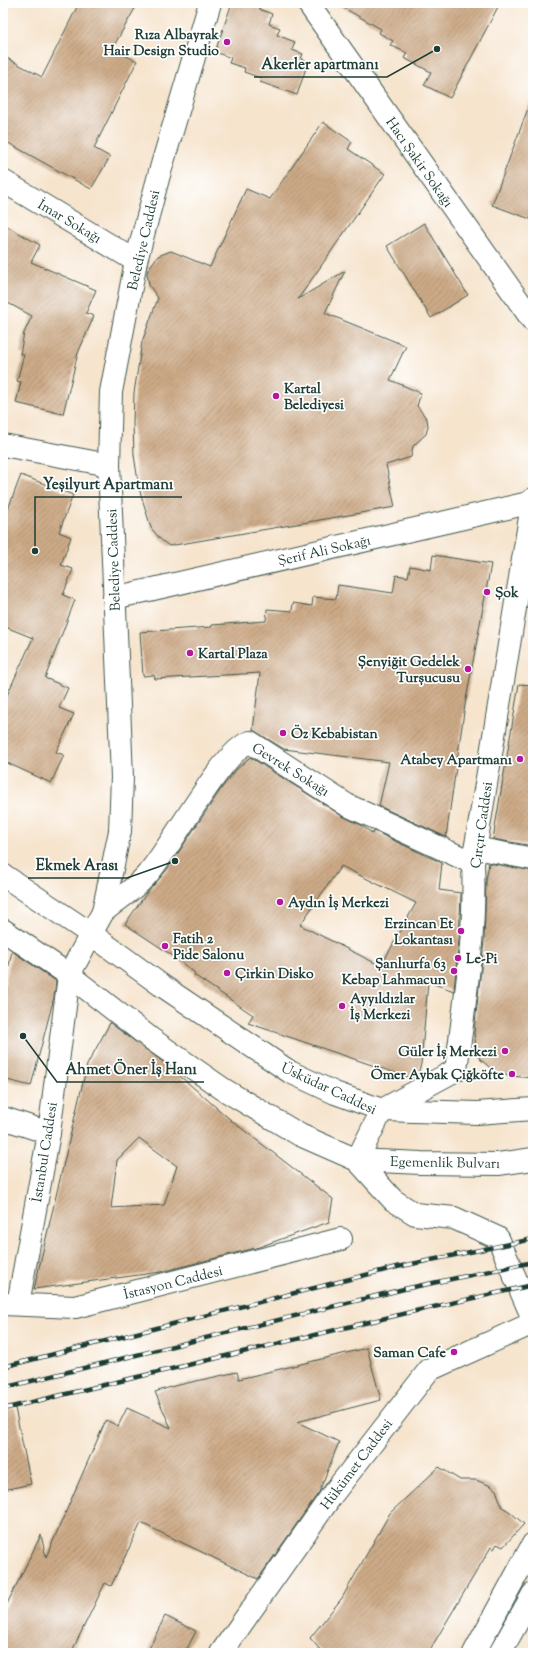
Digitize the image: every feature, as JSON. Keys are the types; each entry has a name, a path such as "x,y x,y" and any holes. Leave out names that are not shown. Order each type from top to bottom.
{"street":[{"name":"Belediye Caddesi","path":"69,975 103,912 120,831 122,777 109,465 111,392 136,261 159,174 210,3"},
{"name":"Hacı Şakir Sokağı","path":"308,3 533,322"},
{"name":"İmar Sokağı","path":"3,180 136,261"},
{"path":"3,445 109,465"},
{"name":"Çırçır Caddesi","path":"382,1110 456,1070 471,952 474,855 533,499"},
{"name":"Şerif Ali Sokağı","path":"114,598 533,502"},
{"name":"Gevrek Sokağı","path":"103,912 145,877 222,767 243,744 250,742 347,805 474,855 533,858"},
{"name":"Üsküdar Caddesi","path":"3,875 91,934 161,985 290,1072 335,1093 382,1110 357,1160"},
{"path":"3,930 69,975 150,1038 223,1089 300,1135 357,1160 393,1200 415,1214 454,1218 498,1238 533,1319"},
{"name":"İstanbul Caddesi","path":"11,1304 49,1133 69,975"},
{"path":"382,1110 477,1113 533,1109"},
{"path":"3,1118 49,1133"},
{"name":"Egemenlik Bulvarı","path":"357,1160 498,1164 533,1159"},
{"name":"İstasyon Caddesi","path":"11,1304 75,1307 341,1239"},
{"name":"Hükümet Caddesi","path":"220,1653 332,1495 429,1370 533,1323"},
{"path":"474,1653 533,1544"},
{"path":"500,1653 533,1594"}],"building":[{"path":"79,3 138,3 112,49 137,61 94,148 110,157 91,189 3,140 3,56 42,77"},
{"path":"232,3 262,3 259,9 272,14 269,24 280,28 277,35 295,42 292,50 303,54 301,59 308,62 297,95 260,82 261,78 244,72 245,68 229,63 231,58 215,52"},
{"path":"335,3 500,3 450,98 424,85 431,72 404,58 407,53 390,45 393,41 379,33 381,29"},
{"path":"530,103 533,103 533,220 492,205"},
{"name":"Kartal Belediyesi","path":"323,122 352,142 348,149 385,174 298,299 345,271 325,313 406,346 390,380 421,393 417,406 427,419 428,426 426,434 413,446 411,457 386,465 395,507 169,546 160,539 151,528 139,488 134,455 134,393 142,342 158,298 149,285 147,274 148,269 158,256 171,251 210,267 246,189 270,199"},
{"path":"424,223 468,295 431,318 387,246"},
{"path":"3,224 40,245 31,262 96,290 86,313 94,316 78,353 63,414 16,403 21,382 17,381 24,354 20,354 24,333 32,316 8,303 3,312"},
{"path":"21,475 73,495 59,532 71,537 61,565 73,569 63,595 75,600 45,678 68,688 59,708 74,714 56,752 64,755 51,783 3,761 3,704 33,638 3,626 3,522"},
{"path":"433,555 491,564 465,705 446,837 379,806 389,762 284,749 253,730 260,673 155,679 154,675 143,676 140,632 212,627 212,625 266,621 267,609 292,611 293,603 312,606 313,597 336,599 338,585 393,593 396,575 408,577 410,566 431,570"},
{"name":"Atabey Apartmanı","path":"519,684 533,685 533,846 493,839"},
{"path":"250,757 342,816 361,825 373,834 374,831 442,863 439,890 461,893 459,940 454,991 428,982 421,1064 417,1077 413,1079 248,1023 253,1015 194,975 195,973 173,956 125,924 146,894 166,871 221,789 235,771","holes":["341,866 416,903 381,966 300,925"]},
{"path":"489,863 533,871 533,1078 511,1076 494,1071 480,1059 476,1046 474,1033 484,941 486,881"},
{"path":"12,951 56,981 54,997 31,1086 3,1079 3,993"},
{"path":"110,1023 166,1064 232,1121 333,1199 329,1222 259,1247 161,1272 34,1289 87,1065","holes":["139,1138 177,1166 164,1205 111,1208 117,1160"]},
{"path":"367,1348 381,1400 297,1422 339,1442 319,1492 258,1579 141,1523 111,1586 105,1583 71,1653 3,1653 3,1612 41,1535 46,1557 106,1420 118,1426 127,1408 171,1428 155,1392 174,1386 237,1372 239,1379"},
{"path":"15,1408 31,1484 3,1490 3,1409"},
{"path":"439,1467 460,1480 476,1480 491,1486 496,1490 502,1507 524,1524 503,1547 497,1544 494,1549 491,1547 428,1653 323,1653 310,1638 342,1598 390,1513"},
{"path":"165,1616 196,1631 185,1653 147,1653"}],"railway":[{"path":"3,1367 397,1267 533,1239"},
{"path":"3,1388 404,1289 533,1262"},
{"path":"3,1409 411,1312 533,1285"}],"place":[{"name":"Rıza Albayrak Hair Design Studio","path":"227,42"},
{"name":"Akerler apartmanı","path":"437,49"},
{"name":"Kartal Belediyesi","path":"276,396"},
{"name":"Yeşilyurt Apartmanı","path":"35,551"},
{"name":"Şok","path":"487,592"},
{"name":"Kartal Plaza","path":"190,653"},
{"name":"Şenyiğit Gedelek Turşucusu","path":"468,669"},
{"name":"Öz Kebabistan","path":"283,733"},
{"name":"Atabey Apartmanı","path":"520,759"},
{"name":"Ekmek Arası","path":"175,861"},
{"name":"Aydın İş Merkezi","path":"280,902"},
{"name":"Erzincan Et Lokantası","path":"461,931"},
{"name":"Fatih 2 Pide Salonu","path":"165,946"},
{"name":"Le-Pi","path":"458,958"},
{"name":"Şanlıurfa 63 Kebap Lahmacun","path":"454,971"},
{"name":"Çirkin Disko","path":"227,973"},
{"name":"Ayyıldızlar İş Merkezi","path":"342,1006"},
{"name":"Ahmet Öner İş Hanı","path":"23,1036"},
{"name":"Güler İş Merkezi","path":"505,1051"},
{"name":"Ömer Aybak Çiğköfte","path":"512,1074"},
{"name":"Saman Cafe","path":"454,1352"}]}
